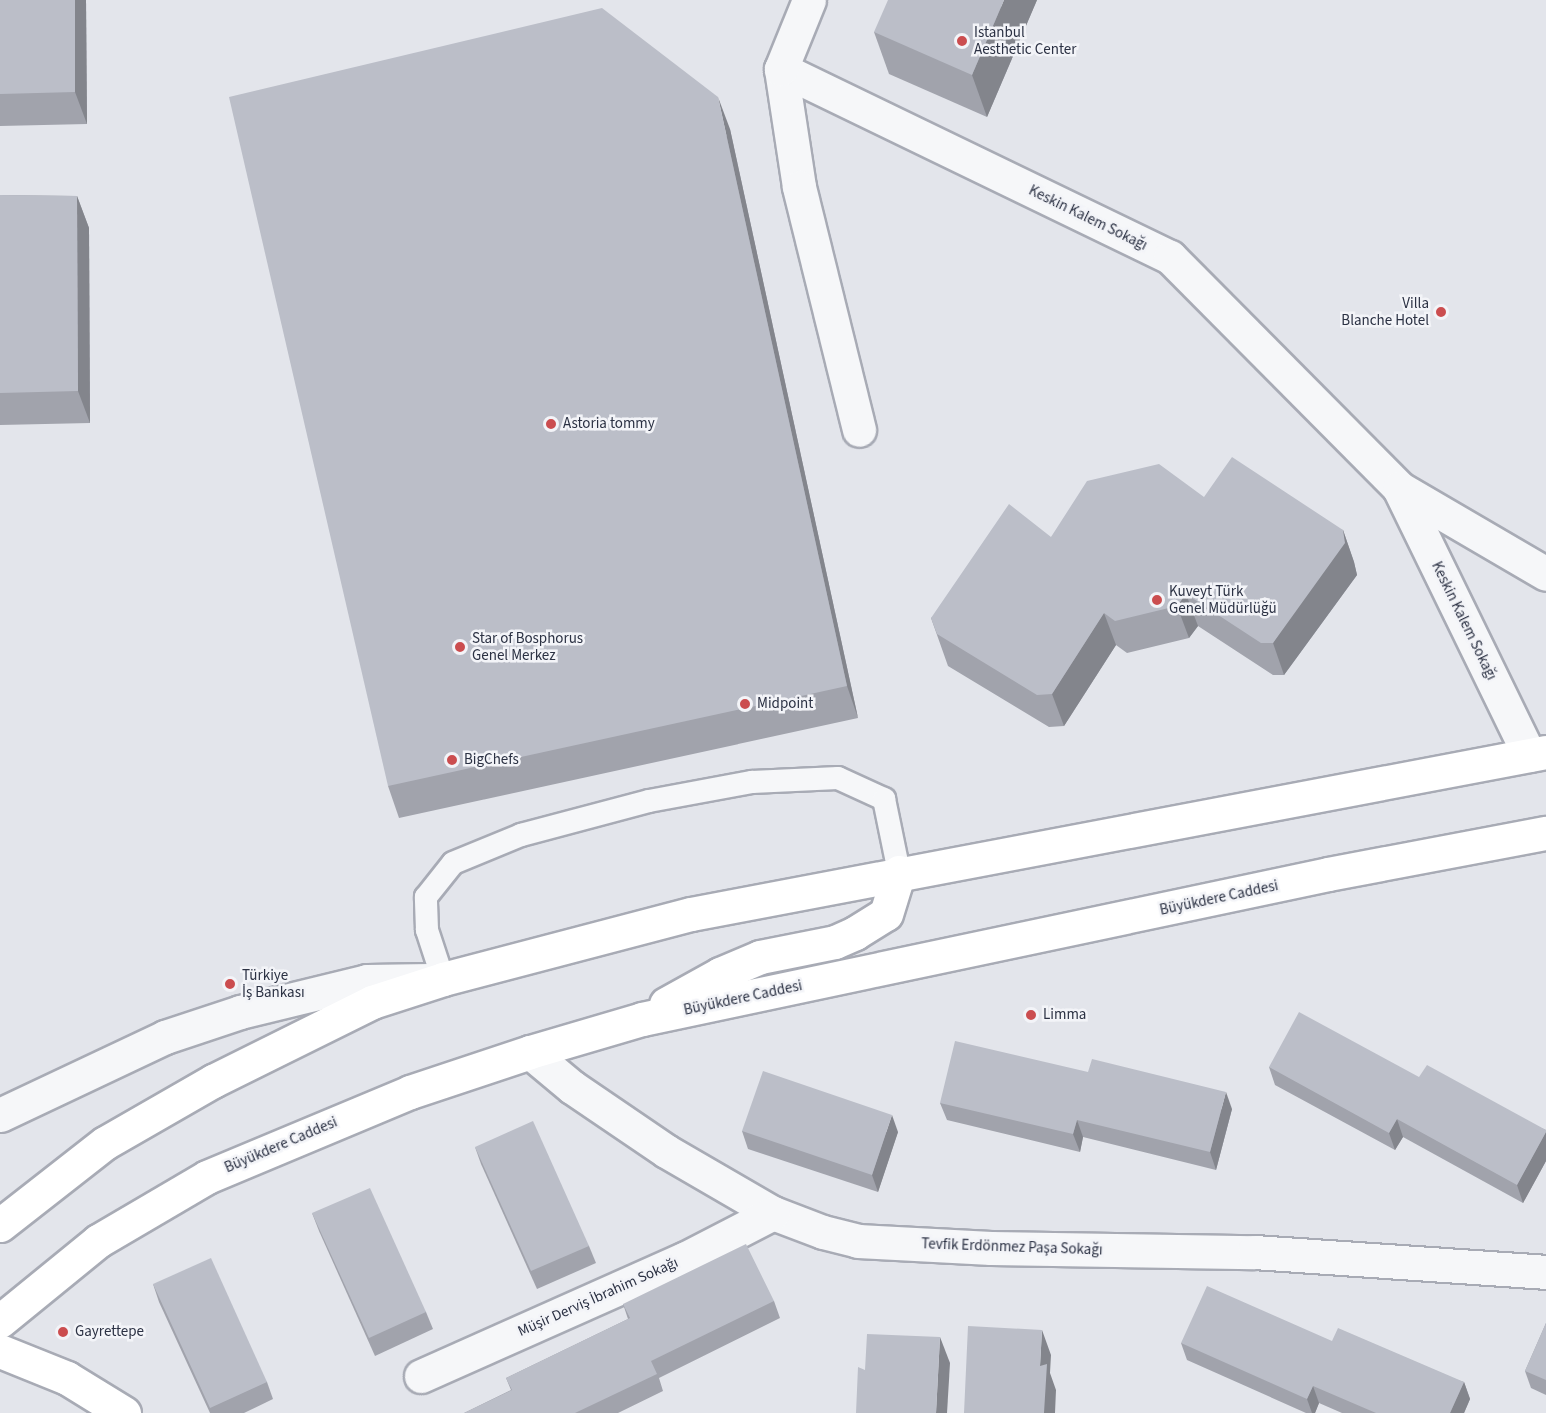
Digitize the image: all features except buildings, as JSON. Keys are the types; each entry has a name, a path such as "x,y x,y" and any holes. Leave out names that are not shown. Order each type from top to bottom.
{"main road":[{"path":"0,1225 105,1143 213,1081 372,1002 443,979 680,916 899,872 1538,753"},
{"name":"Büyükdere Caddesi","path":"0,1322 98,1241 207,1177 410,1092 530,1052 642,1019 1316,877 1546,833"},
{"path":"642,1019 720,974 760,957 835,942 855,933 886,914 899,872"},
{"path":"0,1351 67,1378 124,1413"}],"street":[{"path":"809,0 782,69 799,187 859,430"},
{"name":"Keskin Kalem Sokağı","path":"782,69 1170,257 1400,488 1546,574"},
{"name":"Keskin Kalem Sokağı","path":"1400,488 1538,753"},
{"path":"0,1115 165,1037 240,1012 367,981 443,979"},
{"name":"Tevfik Erdönmez Paşa Sokağı","path":"530,1052 572,1087 666,1151 773,1213 822,1232 858,1240 991,1248 1254,1252 1546,1272"},
{"name":"Müşir Derviş İbrahim Sokağı","path":"421,1376 684,1259 773,1213"}],"lane":[{"path":"443,979 427,930 426,897 453,863 521,834 649,801 752,782 838,778 884,799 899,872"}],"place":[{"name":"Istanbul Aesthetic Center","path":"962,41"},
{"name":"Villa Blanche Hotel","path":"1441,312"},
{"name":"Astoria tommy","path":"551,424"},
{"name":"Kuveyt Türk Genel Müdürlüğü","path":"1157,600"},
{"name":"Star of Bosphorus Genel Merkez","path":"460,647"},
{"name":"Midpoint","path":"745,704"},
{"name":"BigChefs","path":"452,760"},
{"name":"Türkiye İş Bankası","path":"230,984"},
{"name":"Limma","path":"1031,1015"},
{"name":"Gayrettepe","path":"63,1332"}]}
